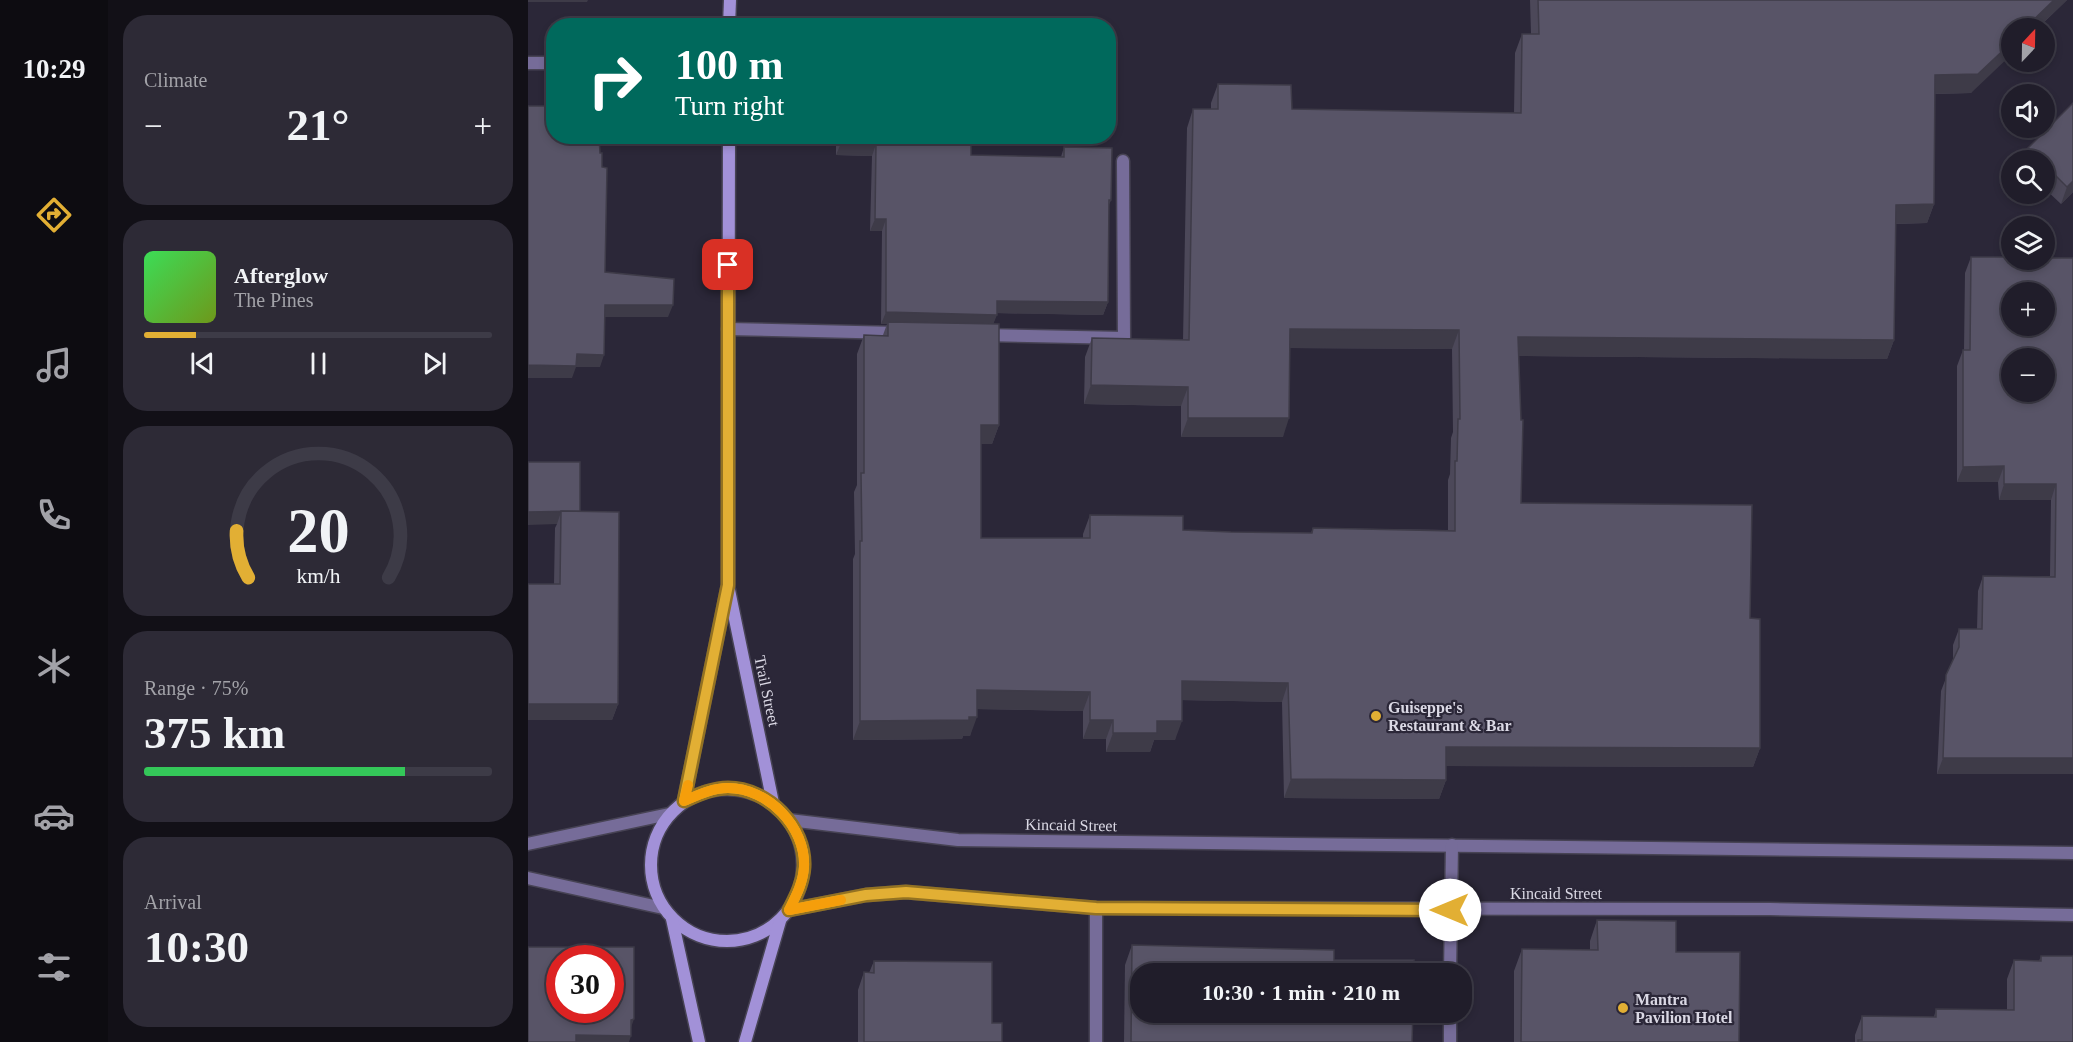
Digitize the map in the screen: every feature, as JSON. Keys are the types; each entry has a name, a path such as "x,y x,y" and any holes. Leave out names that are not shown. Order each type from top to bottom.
{"street":[{"path":"729,18 730,0"},
{"path":"528,63 546,63"},
{"name":"Trail Street","path":"684,801 728,585 729,144"},
{"path":"969,335 1124,338 1123,161"},
{"path":"728,329 909,333"},
{"name":"Trail Street","path":"728,585 773,803"},
{"path":"729,788 752,792 773,803 789,820 800,842 804,866 800,889 789,910 780,921 761,934 738,941 715,941 692,933 672,919 663,908 653,884 650,860 656,835 669,814 684,801 705,791 729,788"},
{"path":"528,844 669,814"},
{"name":"Kincaid Street","path":"789,820 958,840 2073,853"},
{"path":"1450,963 1452,845"},
{"path":"528,879 663,908"},
{"name":"Kincaid Street","path":"789,910 866,895 906,892 1096,908 1770,909 2073,915"},
{"path":"1096,908 1096,1042"},
{"path":"672,919 699,1042"},
{"path":"745,1042 780,921"},
{"path":"1450,1023 1450,1042"}],"building":[{"path":"1538,0 2054,0 2035,18 2001,18 2001,52 1978,74 1935,75 1934,204 1896,205 1894,340 1518,337 1521,420 1523,420 1521,503 1752,505 1750,618 1760,619 1760,748 1446,747 1446,780 1291,779 1288,683 1182,681 1182,721 1157,721 1157,733 1113,733 1113,720 1090,720 1090,692 977,690 977,717 969,717 969,720 860,721 860,541 862,541 861,473 864,473 864,335 888,336 888,322 999,324 999,425 981,425 981,538 1090,538 1090,515 1183,516 1183,530 1312,533 1313,528 1455,531 1455,461 1457,461 1458,419 1460,419 1459,330 1290,329 1289,418 1188,418 1188,387 1091,385 1092,338 1189,340 1193,109 1218,109 1218,84 1291,85 1292,109 1521,113 1522,34 1539,34"},
{"path":"2073,103 2073,181 2067,187 2055,175 2055,150 2030,150 2028,148 2038,138 2055,138 2055,121"},
{"path":"528,106 546,106 546,144 599,144 602,167 607,168 605,272 674,279 673,305 605,305 604,355 577,354 576,366 528,365"},
{"path":"876,144 971,144 971,155 1064,157 1064,147 1112,148 1108,302 997,301 997,315 886,312 886,219 875,219"},
{"path":"1971,257 2001,257 2001,270 2055,270 2055,258 2073,258 2073,758 1943,758 1946,675 1959,647 1959,629 1982,629 1983,576 2055,577 2056,484 2004,484 2004,466 1963,467 1963,350 1970,350"},
{"path":"528,462 580,462 580,511 528,512"},
{"path":"561,511 619,512 618,704 528,704 528,584 560,584"},
{"name":"Mantra Pavilion Hotel","path":"1597,920 1676,921 1676,952 1740,952 1739,1042 1521,1042 1522,949 1598,950"},
{"path":"1132,945 1334,950 1334,960 1414,960 1414,963 1132,963"},
{"path":"528,947 546,947 546,1023 624,1023 624,947 634,947 634,1019 631,1020 631,1036 576,1035 576,1042 528,1042"},
{"path":"2041,956 2073,956 2073,1042 1858,1042 1862,1040 1862,1016 1936,1017 1936,1009 2014,1010 2014,960 2041,961"},
{"path":"874,961 992,962 992,1023 1002,1023 1002,1042 864,1042 864,972 874,973"},
{"path":"1131,1023 1413,1023 1412,1042 1131,1042"}],"slow traffic":[{"path":"688,785 684,801 705,791 729,788 752,792 773,803 789,820 800,842 804,866 800,889 789,910 841,900"}],"place":[{"name":"Guiseppe's Restaurant & Bar","path":"1376,716"},
{"name":"Mantra Pavilion Hotel","path":"1623,1008"}],"route":[{"path":"728,265 728,585 684,801 705,791 729,788 752,792 773,803 789,820 800,842 804,866 800,889 789,910 866,895 906,892 1096,908 1450,910"}]}
